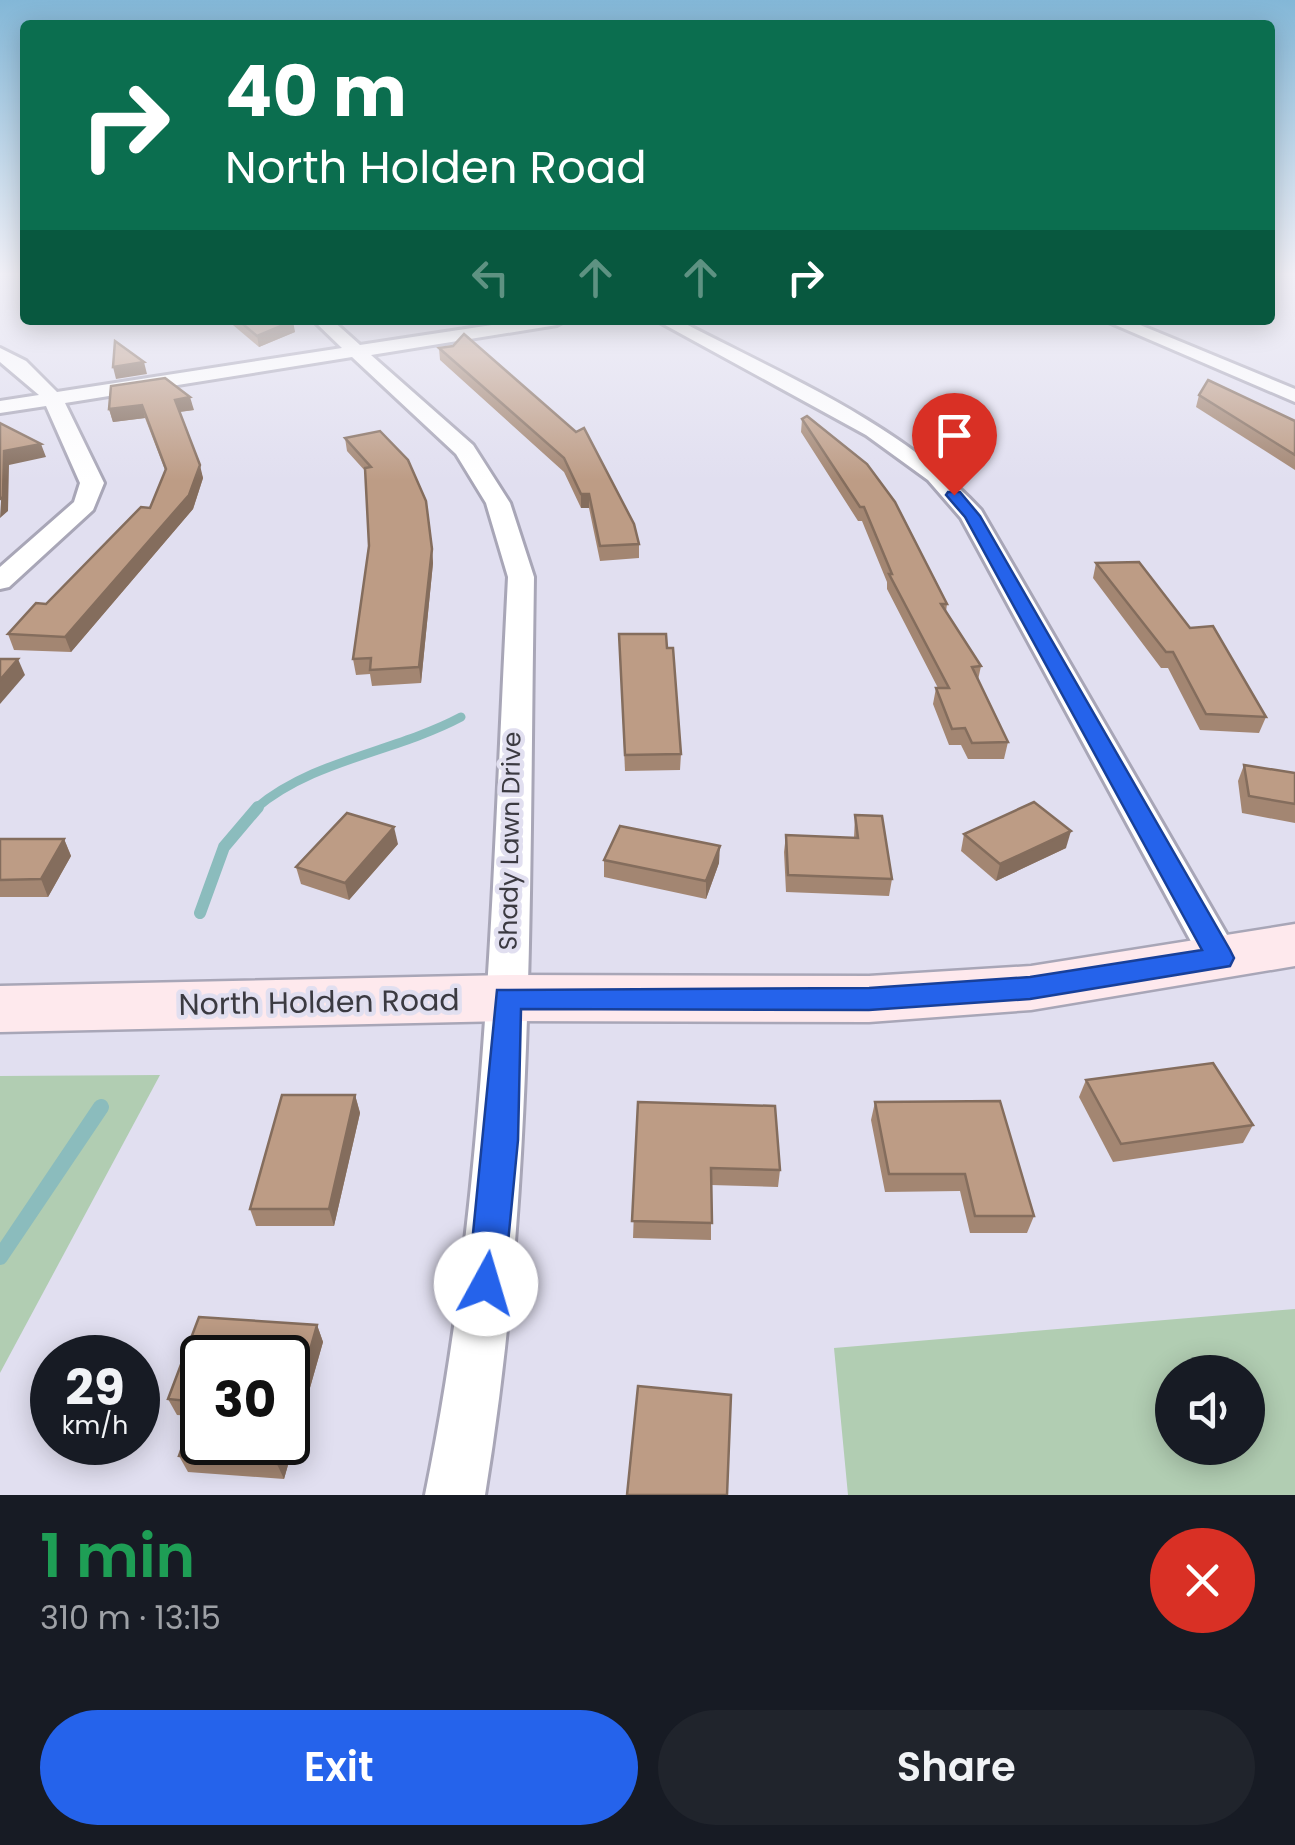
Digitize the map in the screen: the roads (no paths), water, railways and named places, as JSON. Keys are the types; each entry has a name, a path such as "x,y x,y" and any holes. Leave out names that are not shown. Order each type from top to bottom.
{"main road":[{"name":"North Holden Road","path":"0,1009 507,998 888,998 1030,988 1295,945"}],"street":[{"name":"Shady Lawn Drive","path":"347,342 465,450 498,503 520,577 500,1159 474,1392 455,1495"},
{"path":"0,407 427,342"},
{"path":"705,342 873,431 936,475 972,516 1220,958"},
{"path":"1165,342 1295,396"},
{"path":"0,354 24,365 56,398 92,483 85,506 0,582"}],"waterway":[{"path":"255,809 302,779 461,717"},
{"path":"200,913 224,847 258,807"},
{"path":"0,1257 101,1107"}]}
